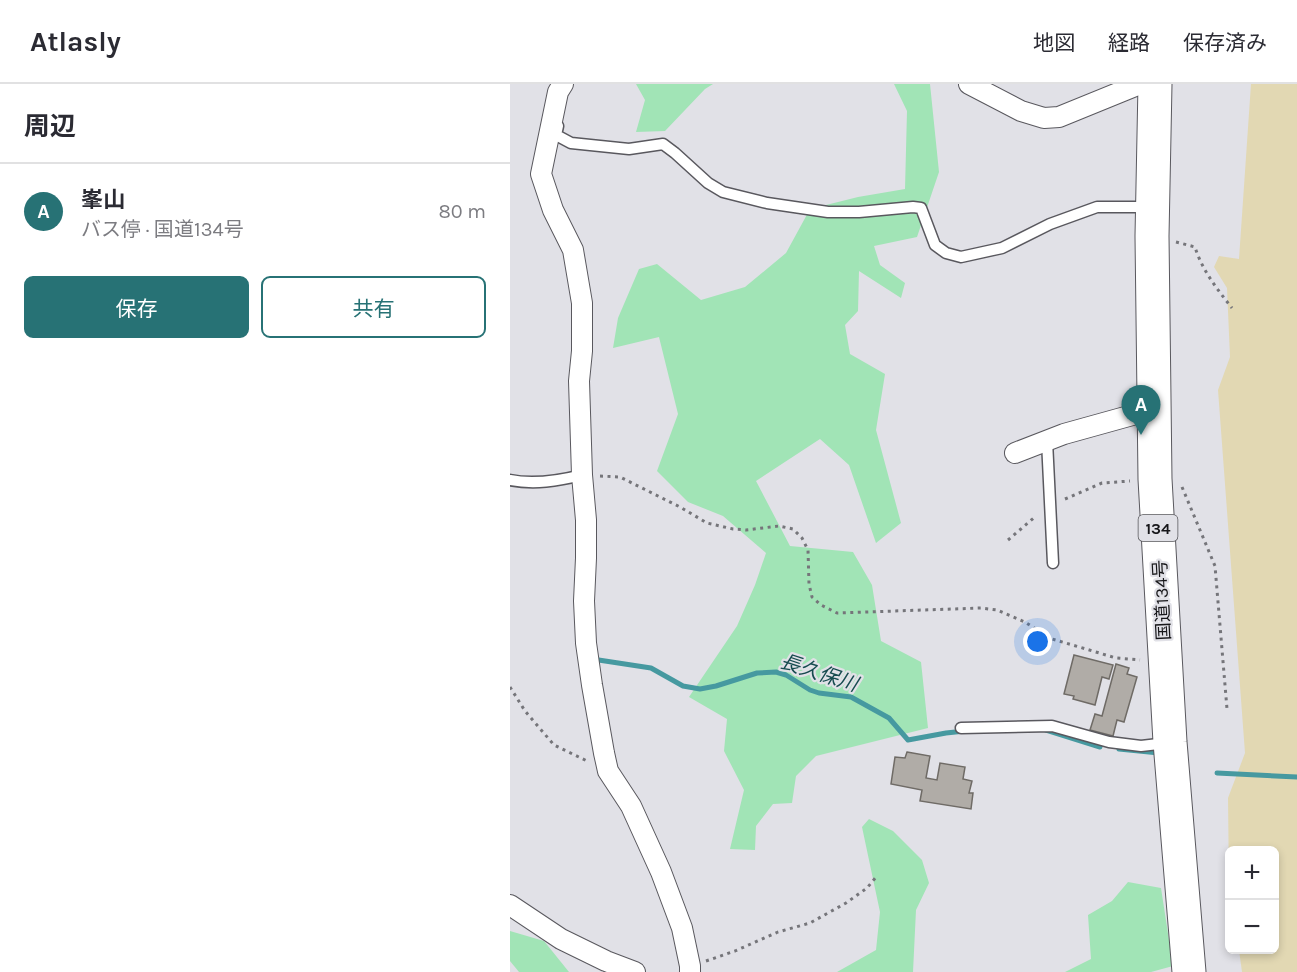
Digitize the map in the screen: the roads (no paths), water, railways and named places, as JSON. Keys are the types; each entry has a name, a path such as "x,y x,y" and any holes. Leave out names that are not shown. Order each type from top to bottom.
{"highway":[{"name":"国道134号","path":"1155,84 1152,222 1154,409 1168,482 1166,663 1170,742 1189,972"}],"street":[{"path":"969,84 1021,111 1044,118 1059,117 1140,84"},
{"path":"561,88 541,174 553,210 573,250 582,303 582,351 579,381 586,520 584,601 586,643 603,753 608,771 631,807 661,872 682,928 690,969"},
{"path":"1015,453 1064,434 1154,409"},
{"path":"510,905 561,939 635,972"}],"lane":[{"path":"561,88 562,100 556,135 571,143 629,149 663,144 708,183 723,192 767,203 828,212 921,208 935,245 946,253 961,256 1002,248 1050,224 1097,207 1152,222"},
{"path":"1047,441 1053,563"},
{"path":"510,480 523,483 557,481 582,475"},
{"path":"961,728 1052,726 1109,742 1141,746 1170,742"}],"waterway":[{"name":"長久保川","path":"592,659 651,668 683,686 700,689 757,673 776,672 786,675 810,690 851,697 889,718 908,740 965,731"},
{"name":"長久保川","path":"1046,730 1100,747"},
{"name":"長久保川","path":"1119,749 1159,753"},
{"name":"長久保川","path":"1217,773 1297,777"}],"place":[{"name":"峯山","path":"1141,435"}]}
